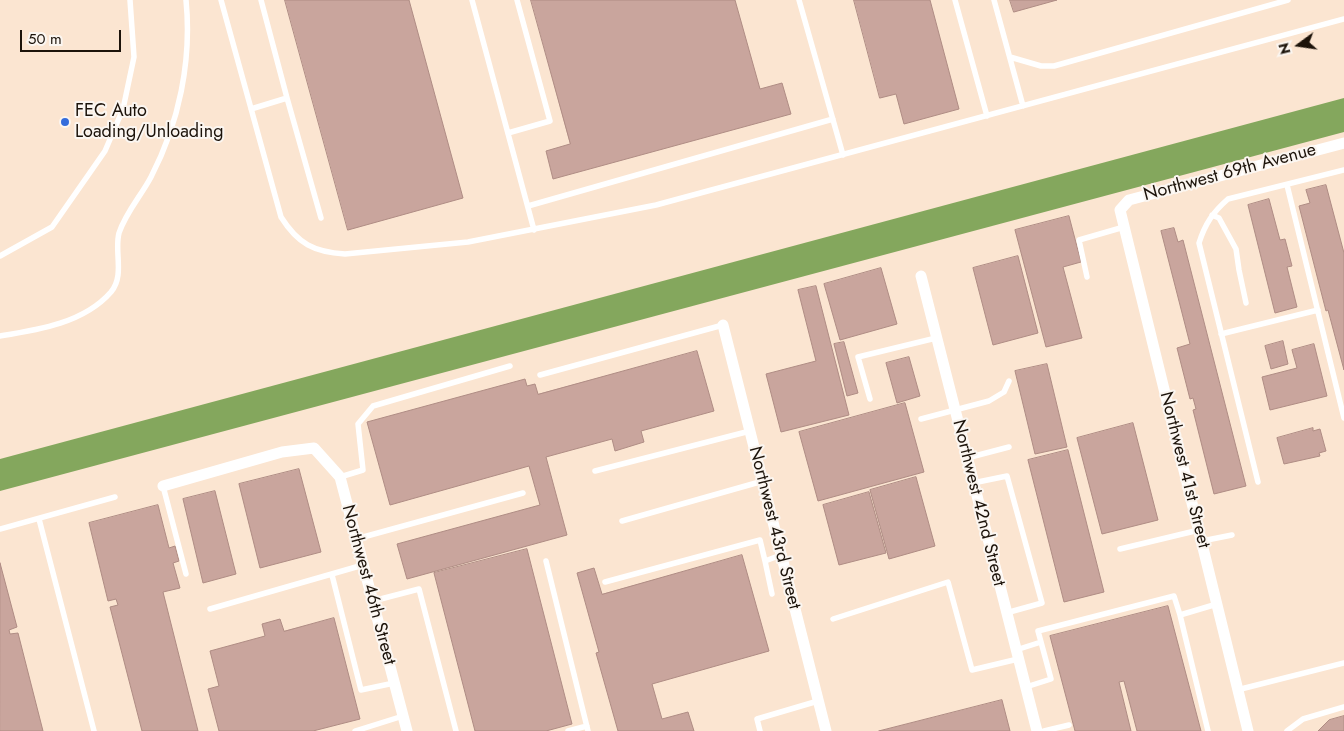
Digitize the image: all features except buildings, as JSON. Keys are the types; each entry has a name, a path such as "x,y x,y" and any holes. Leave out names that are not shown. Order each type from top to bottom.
{"street":[{"name":"Northwest 69th Avenue","path":"1120,210 1129,200 1344,143"},
{"name":"Northwest 41st Street","path":"1120,210 1248,731"},
{"name":"Northwest 42nd Street","path":"921,276 1037,731"},
{"name":"Northwest 43rd Street","path":"723,324 826,731"},
{"name":"Northwest 46th Street","path":"163,486 282,452 314,448 340,477 407,731"}],"lane":[{"path":"0,256 52,227 105,151 123,109 134,58 130,0"},
{"path":"0,336 53,325 77,317 98,304 112,291 119,274 118,236 128,214 151,177 170,133 182,88 187,51 186,0"},
{"path":"221,0 282,217 300,240 318,250 337,254 468,242 656,205 1344,19"},
{"path":"261,0 321,218"},
{"path":"472,0 534,230"},
{"path":"508,134 550,121 517,0"},
{"path":"799,0 843,155"},
{"path":"955,0 987,116"},
{"path":"994,0 1023,106"},
{"path":"1010,57 1041,66 1054,66 1288,0"},
{"path":"251,109 288,98"},
{"path":"528,206 833,119"},
{"path":"1258,482 1199,243 1207,222 1228,199 1344,170"},
{"path":"1286,185 1344,418"},
{"path":"1212,215 1219,218 1236,249 1238,270 1246,303"},
{"path":"1088,277 1078,240 1124,227"},
{"path":"1222,334 1318,310"},
{"path":"540,375 723,324"},
{"path":"870,400 858,357 936,338"},
{"path":"340,477 363,470 358,424 373,406 510,366"},
{"path":"921,419 989,401 1004,392 1009,381"},
{"path":"596,472 750,431"},
{"path":"967,458 1009,447"},
{"path":"973,483 1007,476 1042,603 1006,612"},
{"path":"622,521 763,481"},
{"path":"163,486 186,574"},
{"path":"356,539 523,492"},
{"path":"0,529 115,497"},
{"path":"39,519 94,731"},
{"path":"1120,549 1200,536 1232,535"},
{"path":"605,582 760,540 772,594"},
{"path":"765,561 781,555"},
{"path":"546,561 588,729 568,731"},
{"path":"210,609 363,565"},
{"path":"332,575 360,690 394,683"},
{"path":"833,618 948,582 972,670 1017,655 1041,642"},
{"path":"373,601 420,589 456,731"},
{"path":"1025,687 1051,679 1038,631 1174,596 1208,731"},
{"path":"1180,615 1217,604"},
{"path":"1237,690 1344,663"},
{"path":"760,731 757,720 818,701"},
{"path":"1287,731 1303,719 1344,707"},
{"path":"355,731 403,716"},
{"path":"1044,731 1069,725"}],"shaded area":[{"path":"1344,98 1344,132 0,491 0,459"}],"place":[{"name":"FEC Auto Loading/Unloading","path":"65,122"}]}
